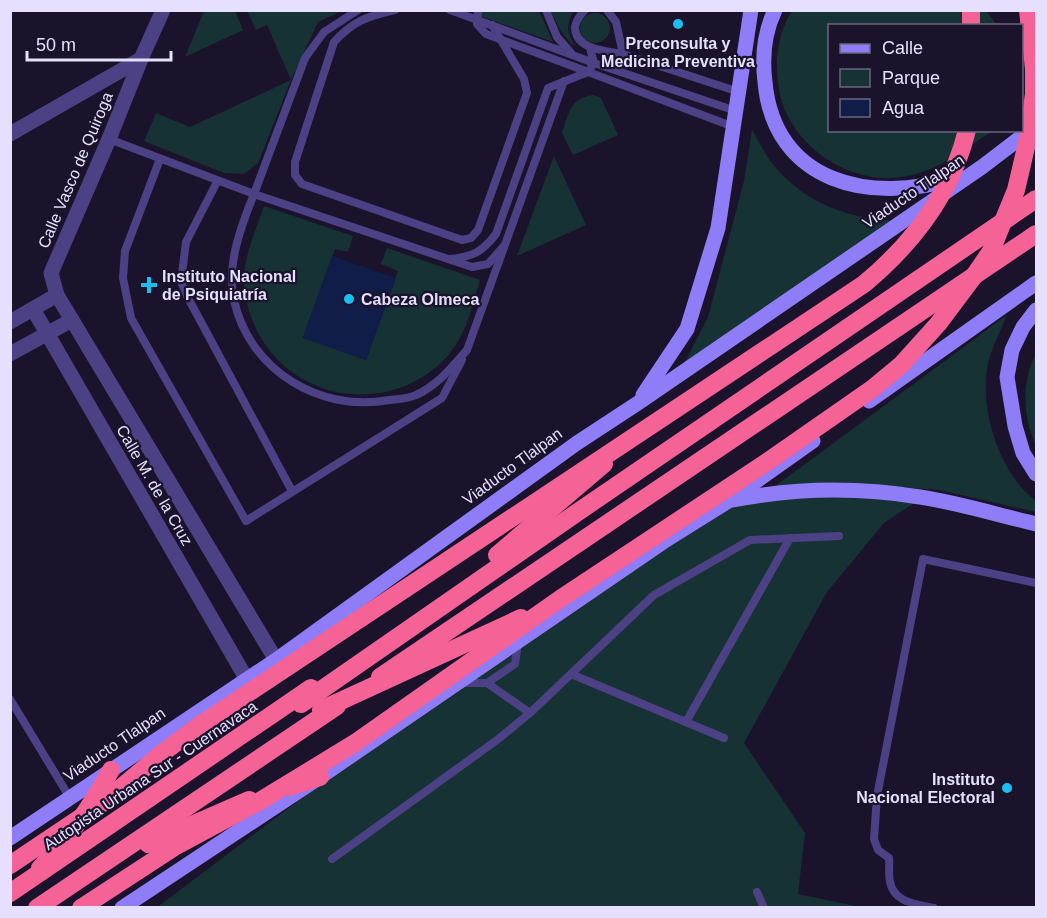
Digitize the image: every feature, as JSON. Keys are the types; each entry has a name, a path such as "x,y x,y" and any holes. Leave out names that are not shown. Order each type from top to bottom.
{"highway":[{"path":"81,908 176,846 312,770 766,462 872,389 901,365 938,324 991,251 1016,190 1028,143 1034,94 1028,10"},
{"path":"10,865 104,802 161,754 201,725 864,284 885,267 922,225 954,170 966,132"},
{"path":"13,893 300,704 575,513 1036,199"},
{"path":"38,908 1036,234"},
{"name":"Autopista Urbana Sur - Cuernavaca","path":"13,893 453,591 630,441"},
{"path":"26,908 321,710 561,599"},
{"path":"13,893 73,831 111,770"},
{"path":"112,858 153,843 233,806 321,777"}],"main road":[{"path":"638,403 687,329 718,228 751,10"},
{"path":"775,10 764,47 766,99 778,132 788,146 810,167 829,178 850,185 895,189 940,183 982,167"},
{"path":"1017,10 1036,39"},
{"name":"Viaducto Tlalpan","path":"10,838 276,660 577,443 982,167 1036,126"},
{"path":"122,908 321,777 663,542 727,502 1036,283"},
{"path":"1036,310 1023,327 1012,350 1007,377 1015,426 1023,453 1036,474"},
{"path":"727,502 776,493 847,490 920,497 1036,524"}],"street":[{"name":"Calle Vasco de Quiroga","path":"57,295 51,273 163,10"},
{"path":"10,134 141,59"},
{"path":"10,322 57,295"},
{"name":"Calle M. de la Cruz","path":"57,295 276,660"},
{"name":"Calle M. de la Cruz","path":"33,309 246,678"},
{"path":"10,354 72,320"}],"lane":[{"path":"358,10 324,32 305,58 240,227 234,258 233,298 241,327 264,361 294,383 325,398 373,403 416,395 441,378 467,350"},
{"path":"395,10 367,16 345,29 333,42 295,162 295,175 302,183 462,240 471,238 478,230 526,93 524,79 492,25"},
{"path":"450,10 594,63 736,111"},
{"path":"478,10 477,24 486,34 734,127"},
{"path":"546,10 557,37 571,54"},
{"path":"585,10 577,20 576,31 582,43 590,48 623,54 739,92"},
{"path":"607,10 616,22 623,54"},
{"path":"443,259 466,258 484,249 496,234 548,88 588,72 594,63 590,48"},
{"path":"160,159 125,250 123,278 131,318 246,521 442,398 467,350 564,81"},
{"path":"109,140 217,182 472,267 488,264 507,243"},
{"path":"217,182 186,242 181,282 292,491"},
{"path":"332,860 530,713 654,595 750,540 839,537"},
{"path":"686,722 790,538"},
{"path":"934,908 904,901 895,895 890,885 889,858 878,850 873,839 877,796 923,560 1036,583"},
{"path":"457,683 488,683 515,664 518,641"},
{"path":"571,674 724,738"},
{"path":"488,683 530,713"},
{"path":"10,699 70,798"},
{"path":"757,892 764,908"}],"green space":[{"path":"204,11 235,11 243,30 185,57"},
{"path":"247,11 342,11 318,22 291,80 267,25 256,30"},
{"path":"482,11 539,11 553,42 480,16"},
{"path":"551,11 574,11 569,20 568,29 576,47 564,35"},
{"path":"792,11 986,11 996,24 828,24 828,132 990,132 931,169 904,177 873,177 856,173 826,159 801,136 784,108 780,96 777,58 780,40"},
{"path":"595,13 601,14 609,22 609,34 601,42 595,43 589,42 581,34 580,28 581,22 589,14"},
{"path":"291,80 258,163 244,174 224,173 144,141 156,113 190,127"},
{"path":"593,95 601,98 618,135 573,155 562,133 566,119 574,104"},
{"path":"752,130 771,162 784,177 814,199 848,213 884,220 904,221 685,362 708,317 744,181"},
{"path":"554,156 586,225 517,256"},
{"path":"264,206 353,236 348,252 335,249 303,337 366,360 398,271 381,264 387,248 480,280 464,331 446,358 432,371 405,386 378,393 351,394 325,389 302,379 282,364 265,344 252,320 245,293 246,259"},
{"path":"1007,315 988,363 986,399 994,438 1011,474 1036,501 1036,512 939,490 835,482 770,490"},
{"path":"1036,353 1036,445 1028,423 1026,387"},
{"path":"776,494 920,499 884,523 827,592 744,743 805,833 798,894 860,907 156,908 390,732 727,504"}],"water":[{"path":"332,256 396,278 366,360 303,338"}],"place":[{"name":"Preconsulta y Medicina Preventiva","path":"678,24"},
{"name":"Instituto Nacional de Psiquiatría","path":"149,285"},
{"name":"Cabeza Olmeca","path":"349,299"},
{"name":"Instituto Nacional Electoral","path":"1007,788"}]}
